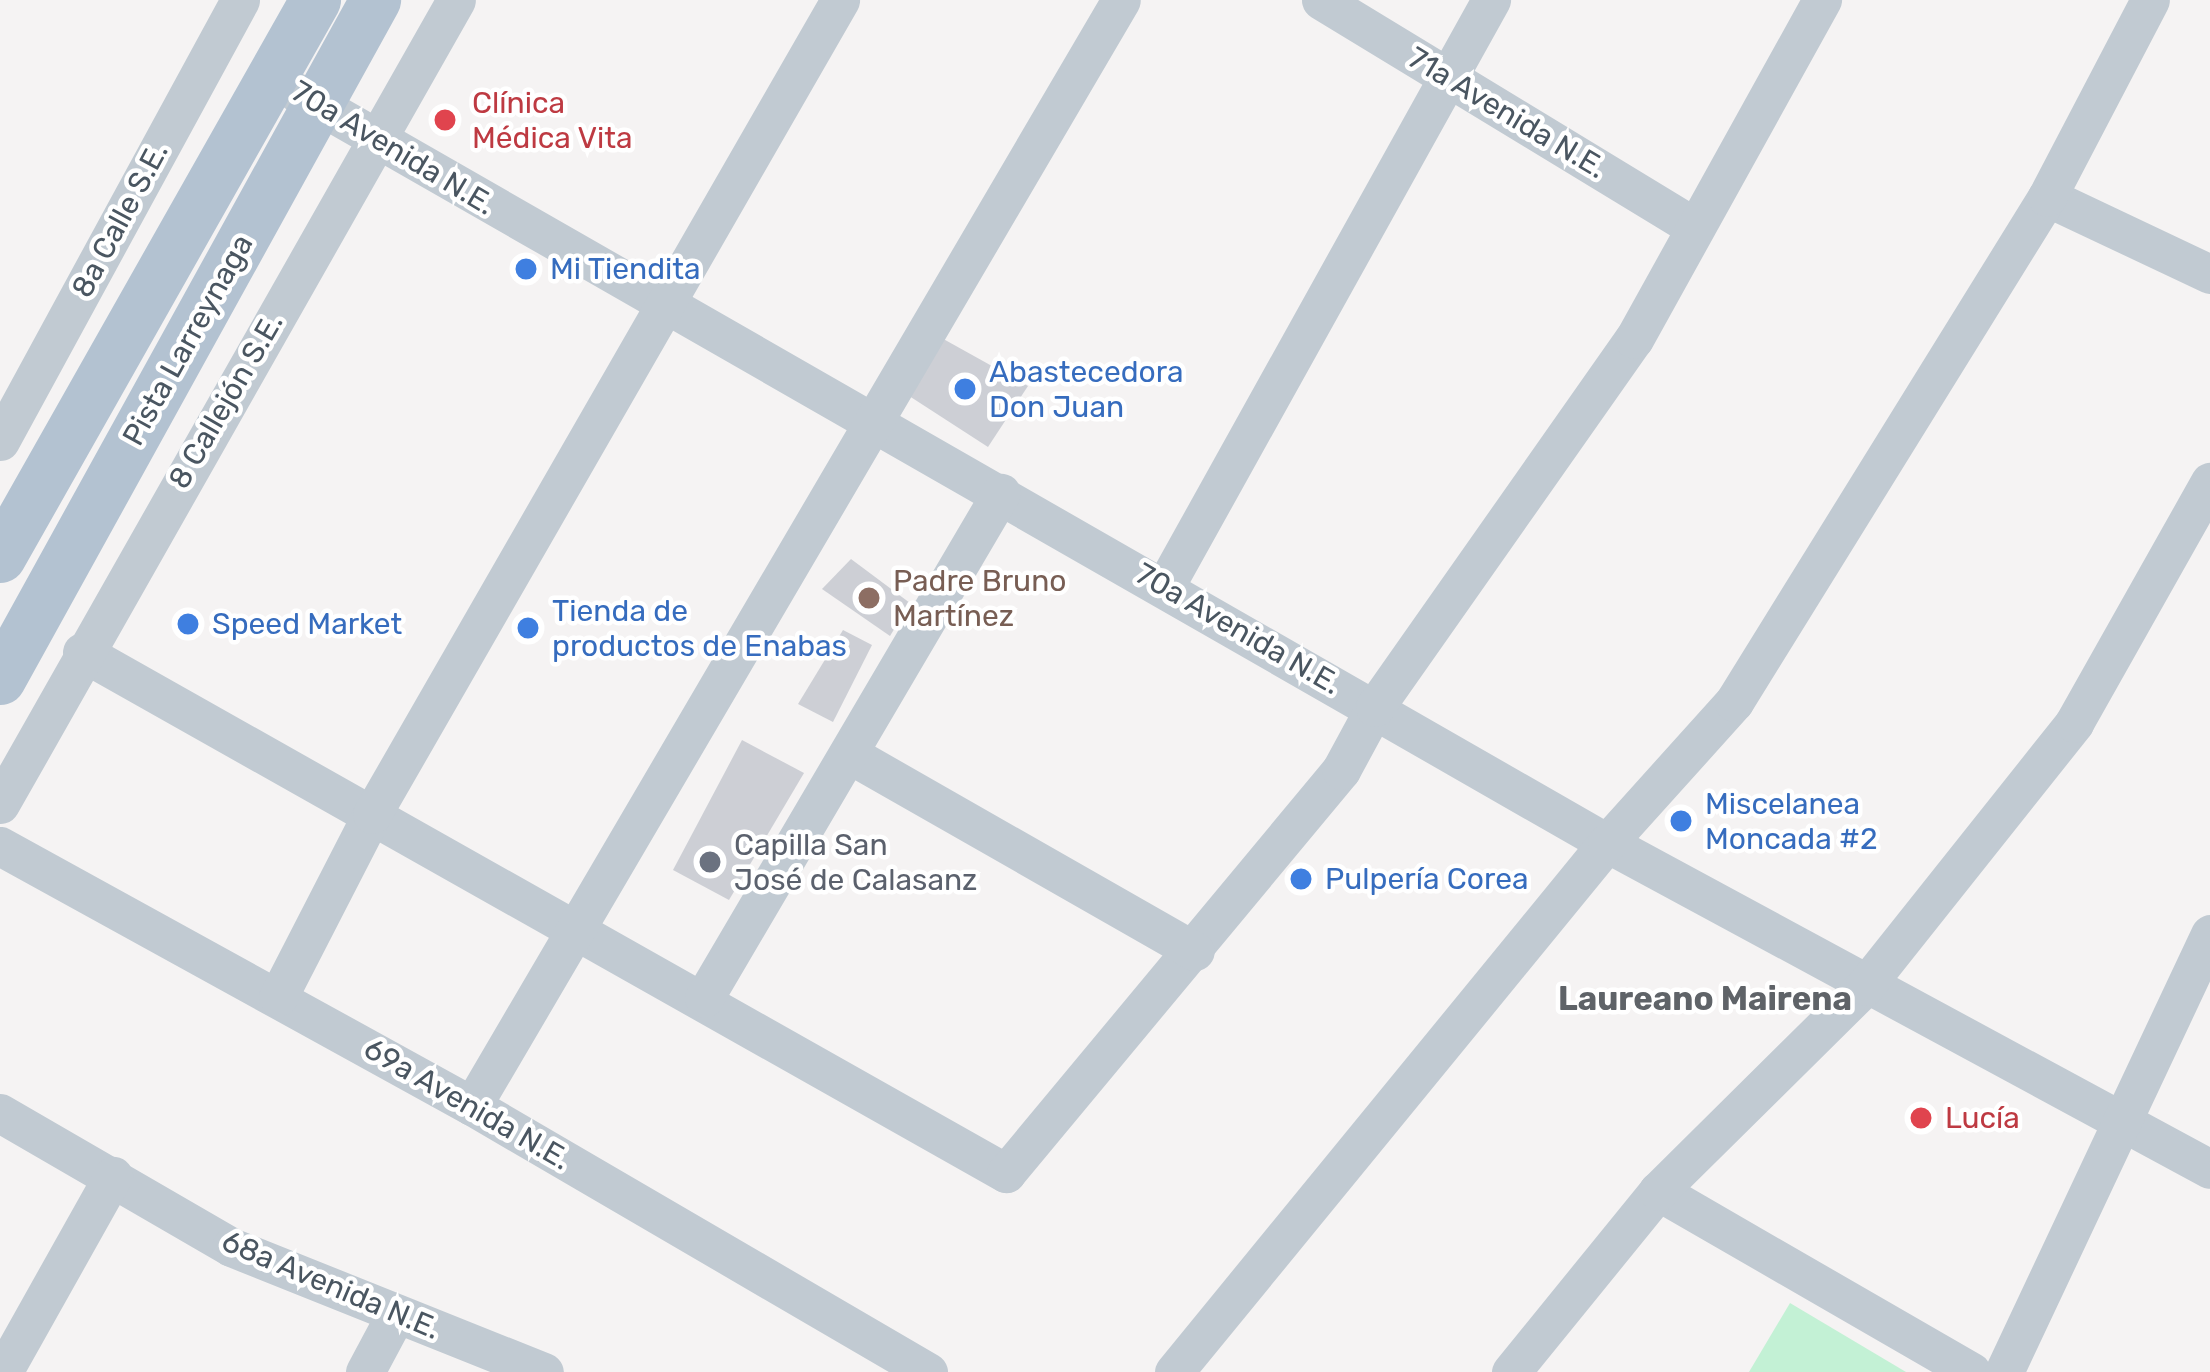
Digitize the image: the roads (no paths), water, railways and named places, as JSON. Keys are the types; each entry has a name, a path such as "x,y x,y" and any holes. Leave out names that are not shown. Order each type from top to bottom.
{"main road":[{"name":"Pista Larreynaga","path":"0,556 315,0"},
{"name":"Pista Larreynaga","path":"0,679 375,0"}],"street":[{"name":"8a Calle S.E.","path":"0,441 240,0"},
{"name":"8 Callejón S.E.","path":"0,804 82,652 456,0"},
{"path":"278,997 372,814 661,303 840,0"},
{"path":"472,1106 1121,0"},
{"name":"71a Avenida N.E.","path":"1321,0 1693,226"},
{"path":"1164,588 1491,0"},
{"path":"82,652 704,998 1006,1173 1341,770 1375,707 1634,339 1822,0"},
{"path":"1174,1372 1607,844 1734,702 2047,197 2150,0"},
{"name":"70a Avenida N.E.","path":"273,76 375,140 1001,493 1607,844 2210,1169"},
{"path":"2047,197 2210,274"},
{"path":"1511,1372 1658,1191 1865,986 2074,723 2210,482"},
{"path":"704,998 1001,493"},
{"path":"849,754 1195,951"},
{"name":"69a Avenida N.E.","path":"0,846 472,1106 928,1372"},
{"path":"2004,1372 2210,934"},
{"name":"68a Avenida N.E.","path":"0,1113 231,1247 544,1372"},
{"path":"3,1372 112,1176"},
{"path":"1658,1191 1972,1372"},
{"path":"365,1372 396,1314"}],"place":[{"name":"Clínica Médica Vita","path":"445,120"},
{"name":"Mi Tiendita","path":"526,269"},
{"name":"Abastecedora Don Juan","path":"965,389"},
{"name":"Padre Bruno Martínez","path":"869,598"},
{"name":"Speed Market","path":"188,624"},
{"name":"Tienda de productos de Enabas","path":"528,628"},
{"name":"Miscelanea Moncada #2","path":"1681,821"},
{"name":"Capilla San José de Calasanz","path":"710,862"},
{"name":"Pulpería Corea","path":"1301,879"},
{"name":"Lucía","path":"1921,1118"}],"district":[{"name":"Laureano Mairena","path":"1705,999"}]}
